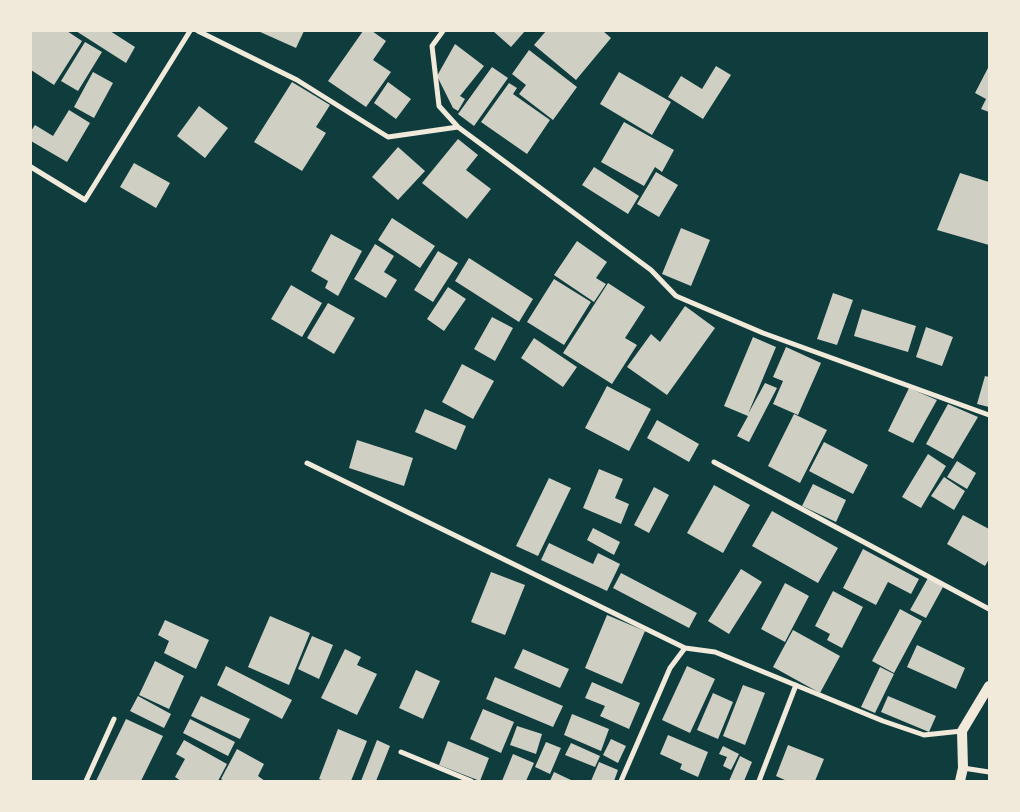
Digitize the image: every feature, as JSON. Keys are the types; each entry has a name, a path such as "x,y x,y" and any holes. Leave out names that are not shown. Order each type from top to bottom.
{"main road":[{"path":"960,781 963,768 962,731 989,686"}],"street":[{"path":"31,167 85,200 190,31"},
{"path":"198,31 297,80 388,137 458,127"},
{"path":"443,31 432,46 439,106 458,127 651,270 676,296 764,333 989,415"},
{"path":"714,462 989,609"},
{"path":"307,463 685,648 715,652 883,721 924,735 962,731"},
{"path":"621,781 670,668 685,648"},
{"path":"759,781 796,685"},
{"path":"86,781 114,719"},
{"path":"401,752 470,781"},
{"path":"963,768 989,772"}],"building":[{"path":"32,31 67,31 82,41 54,85 31,70"},
{"path":"76,31 110,31 135,47 126,63"},
{"path":"258,31 304,31 296,48"},
{"path":"363,31 372,31 386,41 373,60 391,72 366,107 328,81"},
{"path":"493,31 525,31 511,47"},
{"path":"546,31 603,31 611,38 576,80 534,45"},
{"path":"85,42 102,52 78,91 61,81"},
{"path":"455,44 484,66 460,96 465,99 458,111 453,108 437,76"},
{"path":"529,50 577,87 553,120 519,94 526,85 512,74"},
{"path":"716,66 731,75 703,119 668,97 681,76 702,89"},
{"path":"989,66 989,112 981,109 986,99 975,93"},
{"path":"492,67 508,78 474,126 458,114"},
{"path":"93,72 113,83 94,118 74,107"},
{"path":"619,72 671,102 652,135 600,104"},
{"path":"292,82 330,105 316,127 326,133 302,171 254,142"},
{"path":"388,82 411,99 396,119 374,103"},
{"path":"509,83 517,88 513,94 550,120 527,154 481,122"},
{"path":"199,106 228,128 205,158 177,136"},
{"path":"69,110 90,123 67,162 31,141 31,131 35,125 53,136"},
{"path":"624,122 674,150 662,172 655,167 644,186 601,162"},
{"path":"458,139 478,155 466,170 491,189 467,219 422,183"},
{"path":"398,147 425,171 398,200 372,177"},
{"path":"134,163 170,183 156,208 120,187"},
{"path":"594,167 639,196 628,214 582,185"},
{"path":"656,172 678,185 659,217 637,204"},
{"path":"960,173 989,182 989,245 937,230"},
{"path":"392,218 435,246 420,268 378,240"},
{"path":"681,228 710,240 691,286 662,274"},
{"path":"331,234 362,251 338,296 325,288 328,281 311,271"},
{"path":"577,241 607,262 596,278 606,284 594,302 554,275"},
{"path":"375,244 394,256 384,272 397,280 386,298 354,279"},
{"path":"438,251 458,263 433,302 414,290"},
{"path":"469,258 533,299 519,322 455,281"},
{"path":"554,279 591,302 564,345 527,322"},
{"path":"608,283 645,307 625,338 637,345 612,384 563,353"},
{"path":"291,285 322,303 302,337 271,319"},
{"path":"448,287 466,299 444,331 427,319"},
{"path":"833,293 853,300 837,345 817,339"},
{"path":"328,303 355,318 334,354 307,338"},
{"path":"685,306 715,328 667,395 627,367 651,334 660,342"},
{"path":"862,309 916,326 908,352 854,336"},
{"path":"492,317 513,328 495,361 474,349"},
{"path":"926,327 953,337 942,366 916,357"},
{"path":"753,337 776,347 748,414 765,383 777,388 749,442 737,436 748,416 724,406"},
{"path":"534,338 577,367 563,387 521,358"},
{"path":"786,347 821,363 798,415 773,404 783,381 773,377"},
{"path":"462,364 494,381 473,419 442,402"},
{"path":"985,376 989,377 989,407 977,404"},
{"path":"607,386 651,409 629,451 585,428"},
{"path":"909,388 937,400 913,443 888,431"},
{"path":"948,404 978,417 953,459 926,444"},
{"path":"425,409 466,426 456,450 415,432"},
{"path":"794,414 827,430 800,483 768,466"},
{"path":"657,420 699,444 689,462 647,438"},
{"path":"357,440 413,458 404,486 349,468"},
{"path":"824,442 868,465 853,494 809,471"},
{"path":"928,454 946,466 921,508 902,497"},
{"path":"957,461 976,473 967,489 947,477"},
{"path":"599,469 623,479 615,498 629,504 621,524 583,508"},
{"path":"944,477 965,491 954,510 931,496"},
{"path":"549,478 571,488 538,556 516,546"},
{"path":"813,484 846,500 836,522 802,506"},
{"path":"714,485 750,505 723,553 687,533"},
{"path":"654,487 669,495 649,533 634,525"},
{"path":"772,511 838,548 818,583 752,546"},
{"path":"963,515 989,529 989,559 985,566 947,544"},
{"path":"593,528 620,542 614,555 587,540"},
{"path":"549,543 593,564 598,553 620,564 607,591 541,560"},
{"path":"863,549 919,579 911,594 888,582 876,605 843,588"},
{"path":"741,569 762,582 729,634 708,621"},
{"path":"491,572 525,585 505,635 471,622"},
{"path":"621,573 697,613 689,628 613,588"},
{"path":"928,578 943,587 926,618 910,610"},
{"path":"785,583 809,596 785,642 761,629"},
{"path":"833,591 863,607 842,648 827,640 830,634 815,626"},
{"path":"900,609 922,621 894,673 872,661"},
{"path":"607,615 645,631 622,684 585,668"},
{"path":"270,616 310,633 289,685 248,667"},
{"path":"165,620 209,640 196,669 164,653 169,641 158,635"},
{"path":"793,630 840,656 820,693 773,667"},
{"path":"312,636 333,645 319,679 298,669"},
{"path":"917,645 965,668 956,689 907,667"},
{"path":"345,649 361,657 357,665 377,674 357,715 321,698"},
{"path":"523,649 569,669 560,688 514,668"},
{"path":"155,661 184,676 169,709 139,695"},
{"path":"226,666 292,700 282,719 217,685"},
{"path":"687,666 715,679 690,733 662,720"},
{"path":"880,667 894,674 875,713 861,707"},
{"path":"416,670 440,681 423,719 399,708"},
{"path":"495,677 563,706 553,727 486,699"},
{"path":"592,682 640,703 629,729 600,716 605,706 585,698"},
{"path":"743,685 765,693 745,745 723,736"},
{"path":"713,693 733,702 718,739 697,730"},
{"path":"138,696 171,714 164,728 130,711"},
{"path":"201,696 250,719 240,739 191,716"},
{"path":"888,696 936,716 929,732 881,712"},
{"path":"483,709 514,722 501,753 470,739"},
{"path":"572,714 609,729 601,751 564,735"},
{"path":"126,719 163,736 141,781 96,781"},
{"path":"190,719 235,742 228,756 183,733"},
{"path":"517,726 542,734 536,754 510,745"},
{"path":"338,729 367,741 351,781 324,781 319,779"},
{"path":"668,735 708,752 698,777 680,769 682,764 660,754"},
{"path":"611,739 626,746 618,763 603,755"},
{"path":"184,740 227,764 218,781 181,781 175,777 185,759 176,754"},
{"path":"377,740 390,746 376,781 361,781"},
{"path":"448,741 489,758 480,781 439,765"},
{"path":"546,742 561,748 550,774 535,767"},
{"path":"571,743 600,756 595,767 565,755"},
{"path":"788,745 824,759 815,781 787,781 776,776"},
{"path":"723,746 739,754 731,770 723,766 727,757 719,754"},
{"path":"237,749 264,764 258,776 265,781 224,781 221,779"},
{"path":"513,754 534,763 526,781 502,781"},
{"path":"740,756 752,762 744,781 729,781"},
{"path":"599,762 618,770 614,781 591,781"},
{"path":"554,772 573,781 550,781"}]}
